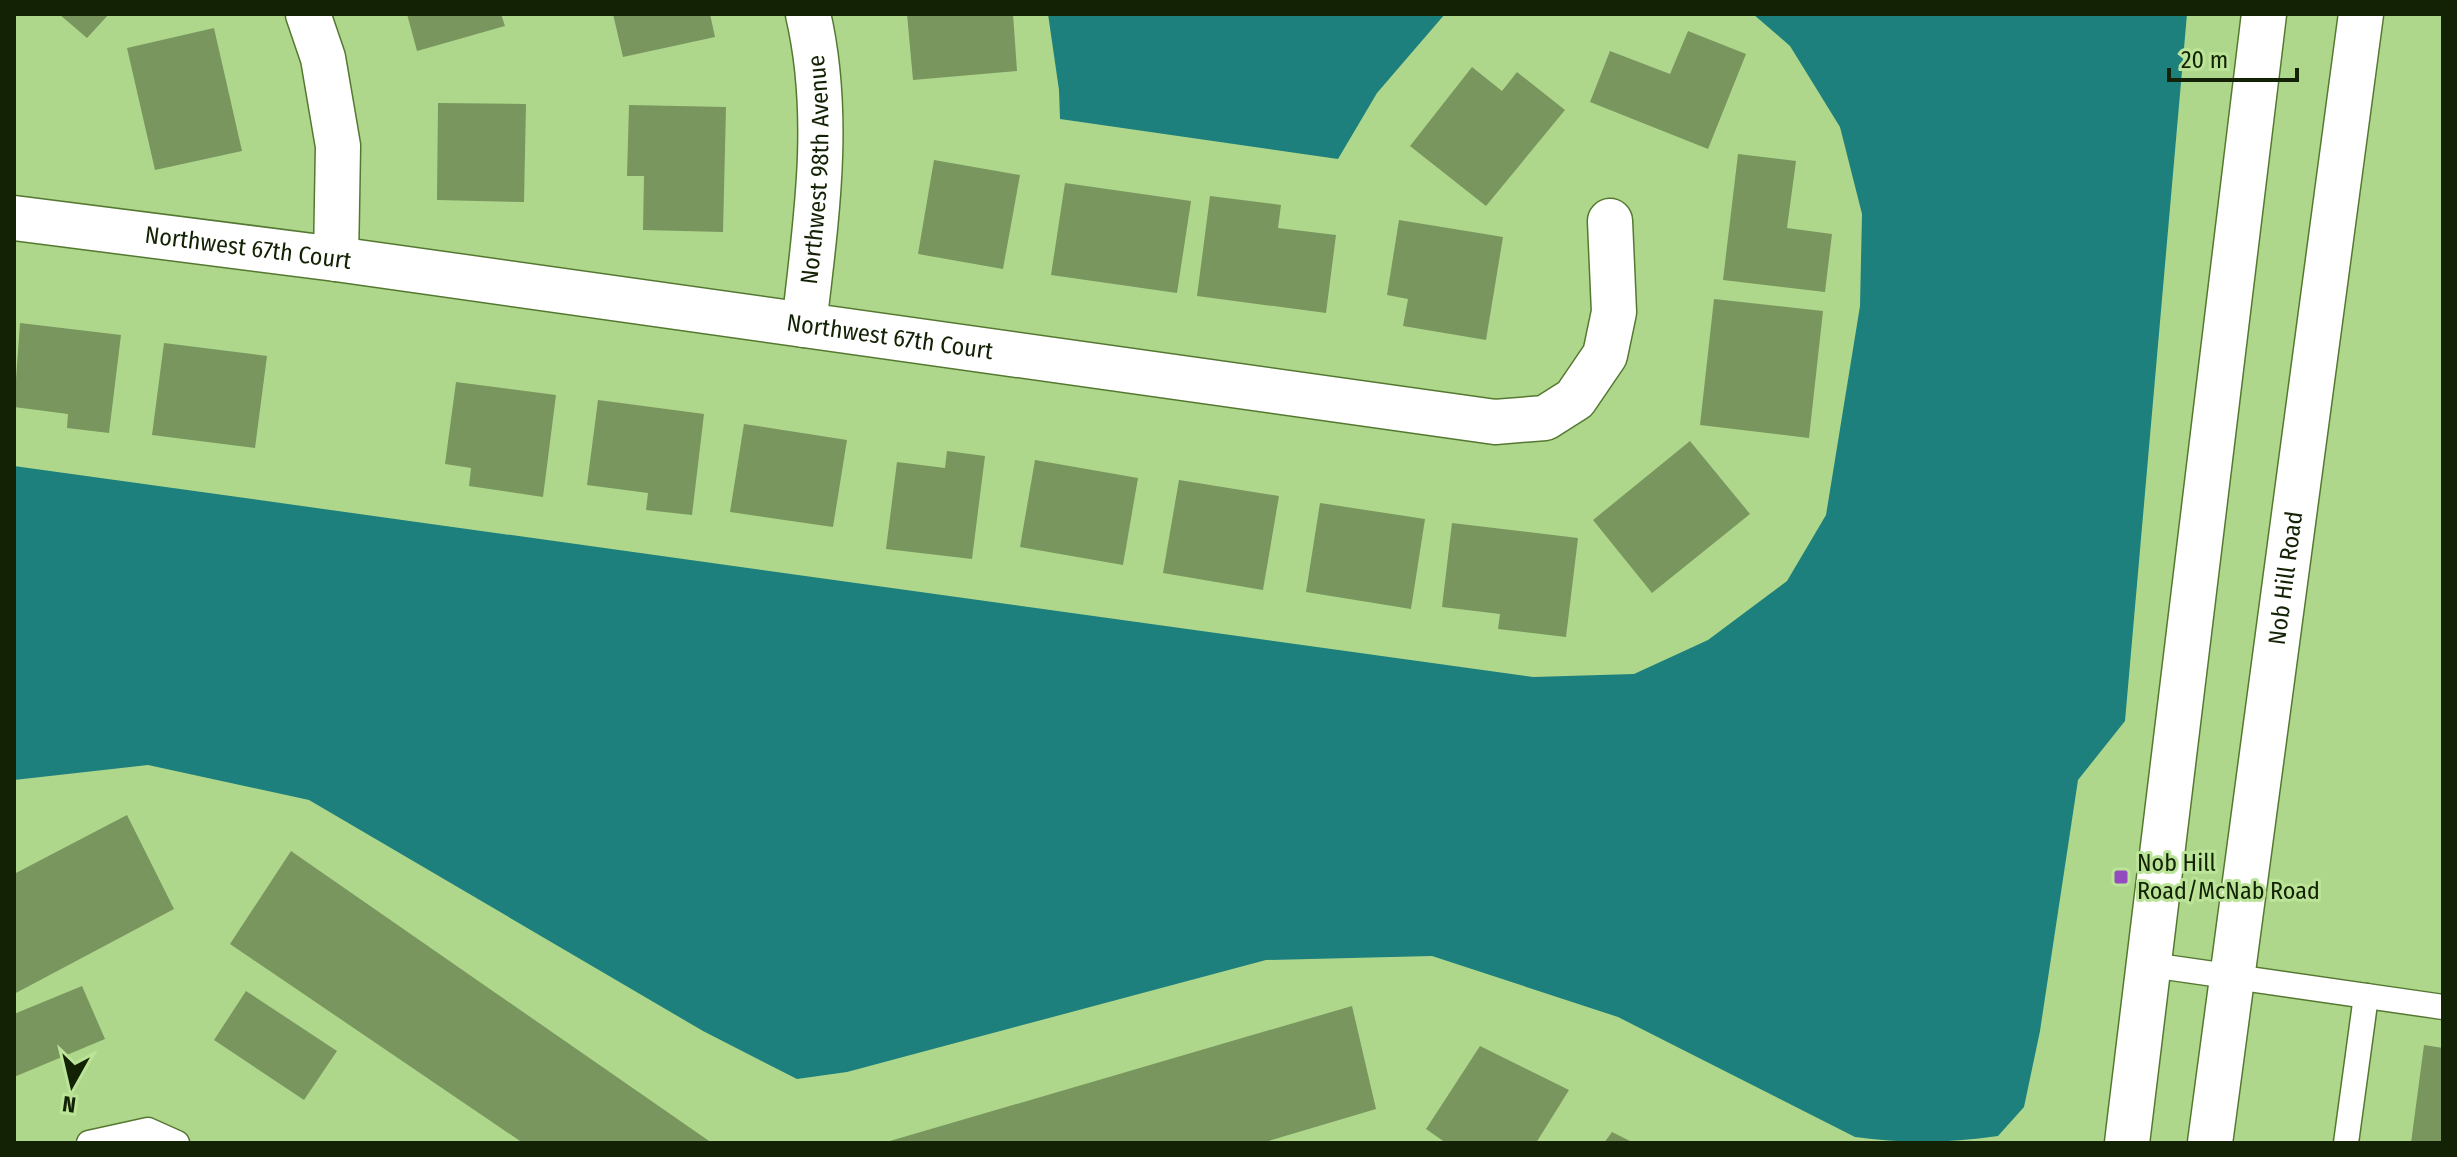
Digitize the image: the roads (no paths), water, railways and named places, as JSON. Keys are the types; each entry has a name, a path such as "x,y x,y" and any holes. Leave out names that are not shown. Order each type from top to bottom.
{"street":[{"path":"308,14 323,58 338,146 336,259"},
{"name":"Northwest 98th Avenue","path":"804,325 821,179 817,55 808,14"},
{"path":"2127,1143 2264,14"},
{"name":"Nob Hill Road","path":"2210,1143 2361,14"},
{"name":"Northwest 67th Court","path":"14,218 336,259 1495,422 1545,418 1575,399 1605,355 1614,312 1610,221"}],"lane":[{"path":"2151,965 2443,1007"},
{"path":"2346,1143 2366,996"},
{"path":"89,1143 148,1130 177,1143"}],"water":[{"path":"1048,14 1445,14 1377,93 1338,159 1060,119"},
{"path":"1753,14 2187,14 2125,721 2078,780 2040,1031 2024,1107 1998,1136 1926,1142 1855,1137 1618,1017 1432,956 1266,960 847,1072 797,1079 703,1031 309,800 148,765 14,780 14,466 1533,677 1634,674 1708,640 1787,581 1826,515 1860,306 1862,214 1840,127 1790,46"}],"place":[{"name":"Nob Hill Road/McNab Road","path":"2121,877"}]}
